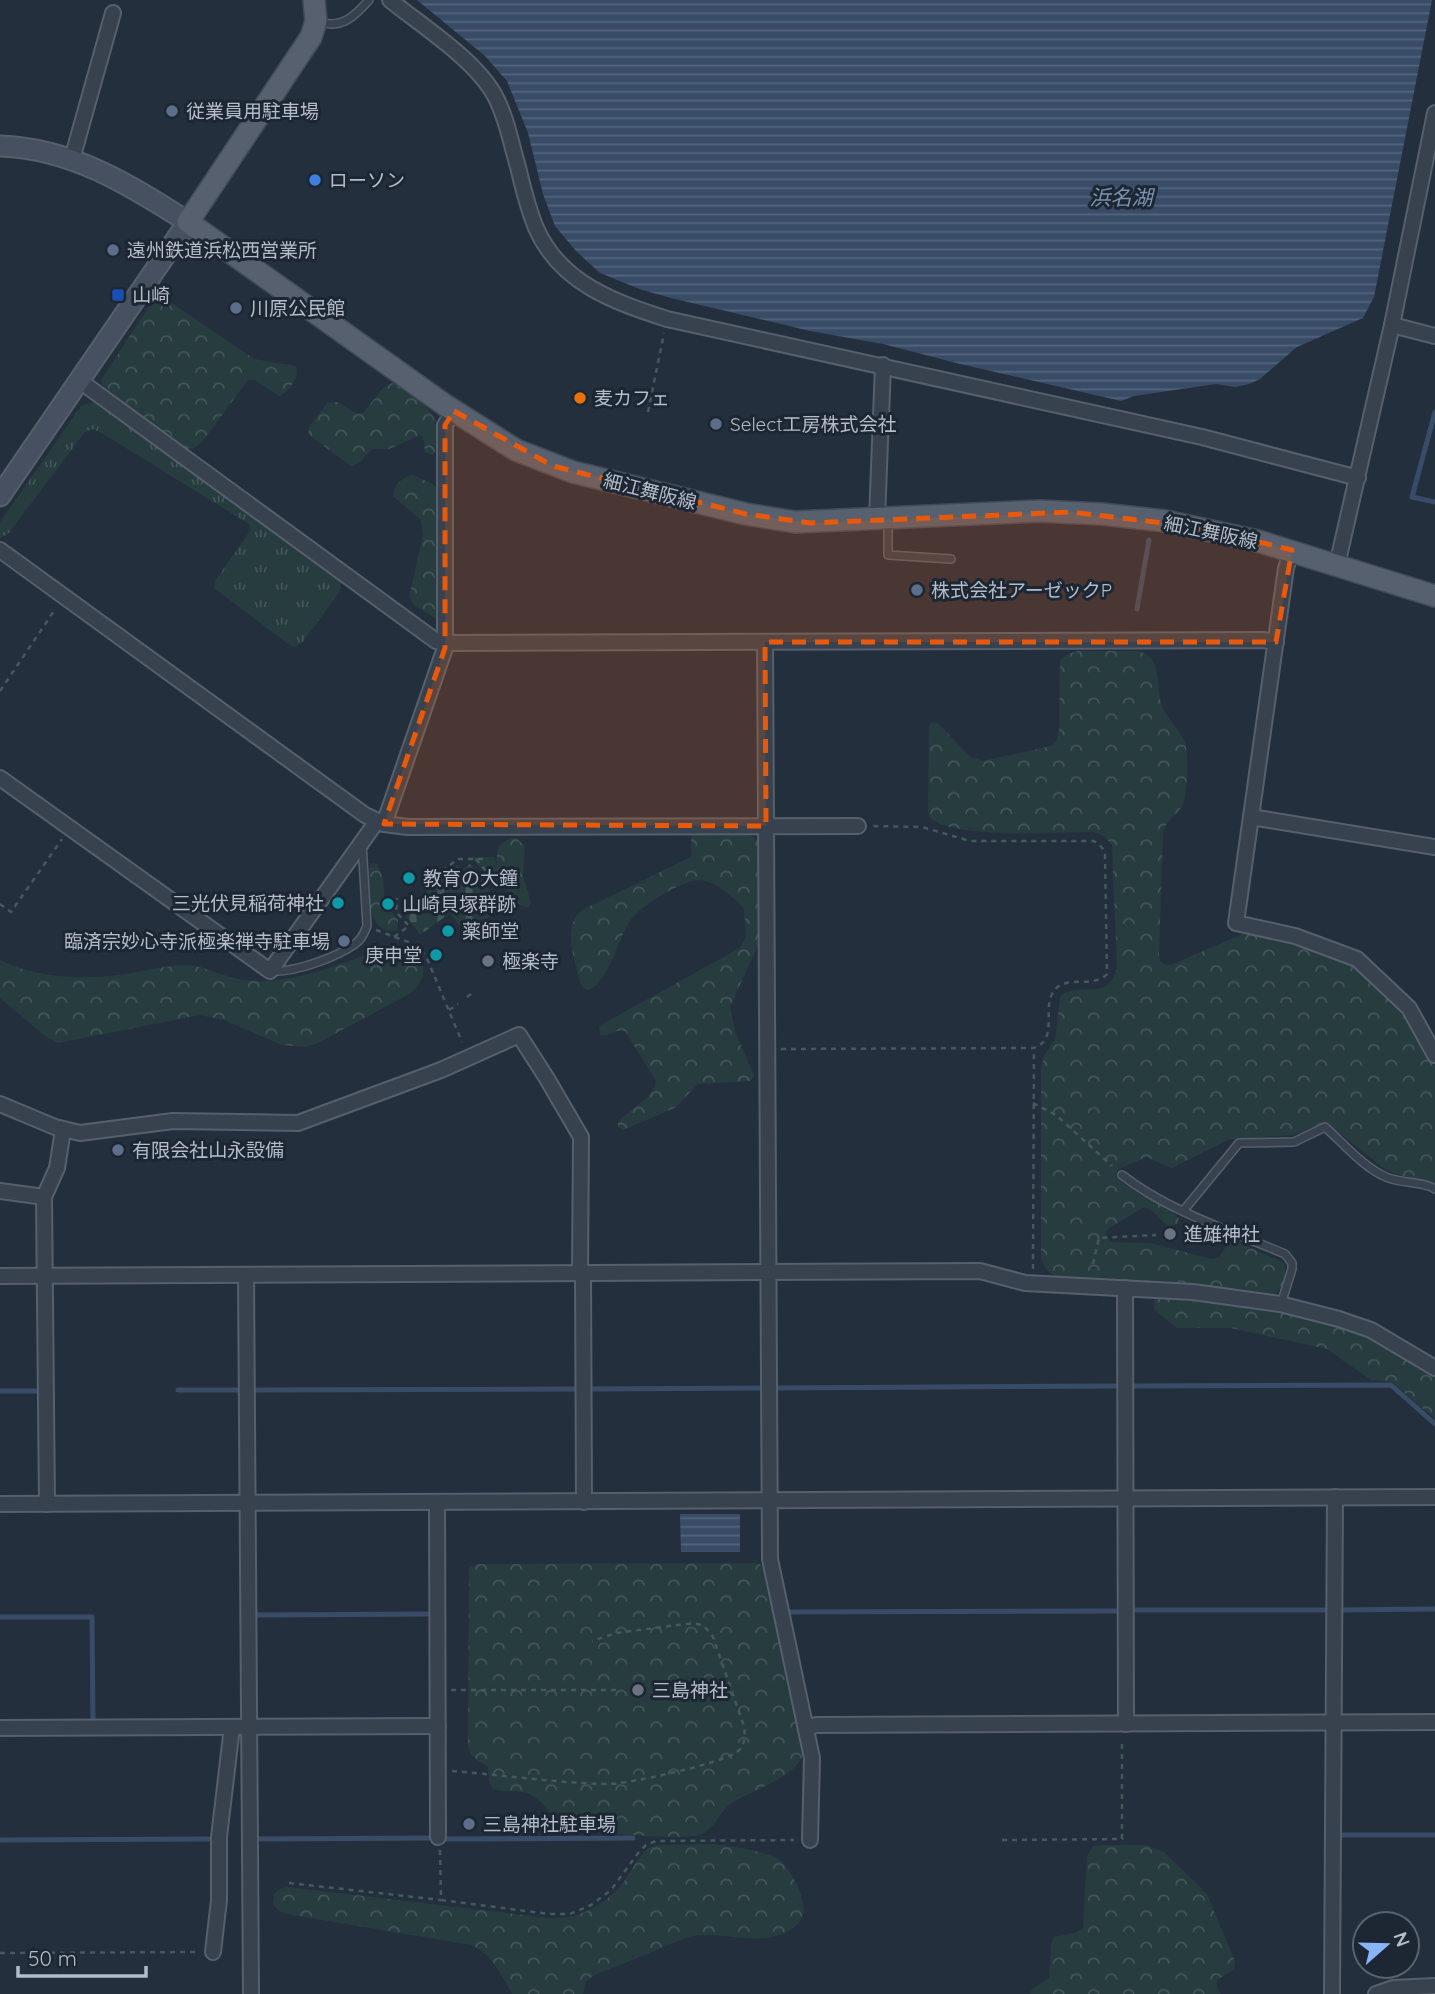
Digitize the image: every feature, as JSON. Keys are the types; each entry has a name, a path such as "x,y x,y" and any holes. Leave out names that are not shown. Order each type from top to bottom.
{"main road":[{"path":"188,222 311,37 315,11"},
{"name":"細江舞阪線","path":"188,222 454,411 516,450 573,472 778,520 811,523 1007,511 1102,514 1207,529 1292,550 1435,596"}],"street":[{"path":"390,0 483,76 503,112 530,212 547,248 574,278 600,294 667,319 1202,437 1358,478"},
{"path":"72,159 113,12"},
{"path":"1337,565 1392,325 1435,113"},
{"path":"0,146 27,148 72,159 117,178 188,222 0,496"},
{"path":"1392,325 1435,336"},
{"path":"882,519 883,365"},
{"path":"79,381 436,641 1276,642"},
{"path":"0,778 270,971 362,842 380,822 446,642 445,425 454,411"},
{"path":"0,550 380,822 408,827 858,826"},
{"path":"1292,550 1286,568 1236,923 1295,936 1357,959 1409,1008 1435,1055"},
{"path":"765,642 770,1559 812,1758 810,1840"},
{"path":"1251,817 1435,847"},
{"path":"0,1104 62,1130 80,1133 173,1121 298,1123 441,1070 519,1035 580,1137 584,1502"},
{"path":"47,1504 44,1197 57,1168 62,1130"},
{"path":"0,1191 44,1197"},
{"path":"0,1276 969,1271 992,1273 1033,1283 1203,1293 1280,1304 1363,1327 1435,1368"},
{"path":"246,1275 251,1994"},
{"path":"1124,1724 1125,1288"},
{"path":"1332,1994 1335,1497"},
{"path":"0,1504 1435,1497"},
{"path":"437,1502 438,1837"},
{"path":"806,1728 816,1725 1435,1722"},
{"path":"0,1728 438,1726"},
{"path":"213,1952 219,1900 219,1838 232,1727"},
{"path":"1376,1994 1393,1988 1435,1986"}],"lane":[{"path":"315,11 329,25 355,15 369,0"},
{"path":"882,519 888,555 951,559"},
{"path":"270,971 301,968 353,945 363,937 367,927 362,842"},
{"path":"1184,1210 1239,1143 1294,1142 1325,1128 1367,1165 1384,1176 1402,1183 1431,1186 1435,1189"},
{"path":"1122,1175 1141,1190 1285,1254 1292,1269 1280,1304"}],"path":[{"path":"648,412 667,319"},
{"path":"0,691 63,596"},
{"path":"767,1049 1034,1048 1047,1038 1052,992 1060,985 1097,981 1107,974 1104,849 1093,841 970,841 922,827 858,826"},
{"path":"0,904 11,912 70,828"},
{"path":"426,883 458,859 485,859"},
{"path":"476,859 499,886 500,881"},
{"path":"394,937 409,926 396,912 397,898"},
{"path":"367,927 411,943 426,956 469,1058"},
{"path":"467,997 474,992"},
{"path":"449,1010 458,1004"},
{"path":"1033,1283 1034,1048"},
{"path":"1033,1103 1056,1115 1122,1175"},
{"path":"1093,1264 1099,1238 1156,1235"},
{"path":"438,1770 611,1784 714,1762 737,1752 743,1744 744,1726 713,1637 706,1628 696,1623 685,1624 616,1633 592,1642"},
{"path":"438,1690 620,1690"},
{"path":"1002,1840 1122,1839 1124,1724"},
{"path":"438,1837 441,1900"},
{"path":"289,1884 549,1914 570,1914 591,1905 611,1890 639,1852 656,1841 810,1840"},
{"path":"0,1953 213,1952"}],"highlighted area":[{"path":"454,411 553,466 746,514 811,523 1071,512 1197,527 1292,550 1276,642 765,642 766,826 384,824 445,648 445,425"}],"green space":[{"path":"163,297 254,359 296,366 293,384 279,396 255,380 248,380 202,442 192,448 180,447 106,393 101,380 152,302"},
{"path":"392,383 412,394 429,410 439,430 436,453 431,455 425,452 424,441 420,435 389,449 372,449 353,466 308,434 309,427 328,402 338,402 357,414 363,413 383,388"},
{"path":"100,403 339,578 340,591 302,643 291,646 214,588 215,581 250,531 249,524 93,429 85,432 8,534 0,538 0,522 81,406"},
{"path":"413,475 433,484 440,493 440,617 436,619 413,604 409,597 423,534 421,520 393,496 399,482"},
{"path":"1078,651 1138,651 1152,659 1162,706 1185,743 1187,770 1184,803 1167,823 1163,833 1160,961 1166,965 1173,964 1245,933 1294,942 1354,965 1398,1005 1409,1019 1435,1067 1435,1182 1387,1171 1326,1122 1293,1135 1230,1139 1172,1168 1146,1157 1117,1170 1119,1180 1138,1194 1172,1211 1179,1219 1178,1224 1168,1226 1144,1207 1108,1229 1106,1233 1110,1242 1150,1243 1212,1259 1220,1257 1228,1243 1236,1241 1284,1263 1283,1282 1272,1297 1213,1289 1057,1277 1043,1264 1041,1067 1045,1054 1055,1040 1060,997 1067,992 1107,986 1117,969 1112,845 1104,836 1094,832 986,832 946,826 933,820 928,810 929,726 931,722 938,723 970,757 983,761 1051,746 1057,740 1059,730 1060,660"},
{"path":"691,835 750,835 758,841 760,847 759,943 730,1007 736,1034 754,1075 751,1081 698,1084 675,1108 623,1130 618,1127 618,1122 651,1093 656,1081 625,1031 600,1035 599,1026 740,948 746,937 744,909 724,890 705,881 692,881 672,889 651,902 630,921 602,978 589,990 583,988 580,982 571,944 572,926 582,910 691,857"},
{"path":"510,838 516,838 525,846 523,876 531,903 528,908 507,891 499,873 499,846"},
{"path":"471,857 495,857 503,887 498,889"},
{"path":"372,863 377,864 383,878 385,904 398,920 397,930 387,931 379,926 373,917 367,881"},
{"path":"470,864 502,908 466,935 450,913 420,935 404,913 428,896 426,889 458,865 462,870"},
{"path":"390,947 410,951 422,961 423,976 419,984 411,993 306,1047 282,1045 224,1020 200,1015 58,1043 45,1036 0,998 0,960 30,971 61,976 109,976 183,965 237,979 263,981 301,976"},
{"path":"1161,1295 1290,1312 1340,1325 1374,1338 1435,1374 1435,1419 1392,1382 1371,1380 1327,1349 1231,1328 1177,1328 1154,1310 1155,1298"},
{"path":"478,1564 760,1564 766,1573 804,1749 802,1757 792,1770 731,1803 704,1833 674,1837 574,1829 560,1823 539,1800 529,1794 492,1788 488,1767 473,1757 468,1746 469,1568"},
{"path":"710,1844 753,1850 783,1863 794,1878 802,1897 803,1914 799,1923 785,1933 768,1938 711,1935 688,1937 595,1975 586,1981 583,1994 512,1994 491,1959 471,1945 287,1914 279,1911 273,1904 274,1894 288,1887 549,1918 570,1917 598,1905 615,1892 648,1848 656,1845"},
{"path":"1146,1845 1164,1852 1207,1894 1235,1961 1234,1969 1217,1980 1221,1994 1030,1994 1032,1989 1049,1978 1054,1937 1075,1933 1083,1928 1087,1856 1093,1846"}],"water":[{"name":"浜名湖","path":"417,0 1432,0 1374,297 1363,318 1297,347 1260,379 1249,384 1235,387 1216,384 1134,396 1121,401 883,344 810,331 675,299 642,290 600,273 576,251 555,226 543,194 528,133 507,81 485,56"},
{"path":"680,1514 740,1514 740,1552 681,1552"}],"waterway":[{"path":"1435,412 1412,497 1435,502"},
{"path":"1137,609 1149,540"},
{"path":"1135,1386 1391,1385 1435,1424"},
{"path":"777,1388 1115,1386"},
{"path":"591,1389 761,1388"},
{"path":"254,1390 576,1389"},
{"path":"178,1390 239,1390"},
{"path":"0,1391 38,1391"},
{"path":"1342,1610 1435,1609"},
{"path":"1136,1610 1327,1610"},
{"path":"789,1612 1116,1611"},
{"path":"255,1615 430,1614"},
{"path":"0,1617 92,1617 93,1724"},
{"path":"1341,1835 1435,1835"},
{"path":"256,1839 431,1838"},
{"path":"445,1839 633,1838"},
{"path":"0,1840 213,1839"}],"place":[{"name":"従業員用駐車場","path":"172,111"},
{"name":"ローソン","path":"315,180"},
{"name":"遠州鉄道浜松西営業所","path":"113,250"},
{"name":"山崎","path":"118,295"},
{"name":"川原公民館","path":"236,308"},
{"name":"麦カフェ","path":"580,398"},
{"name":"Select工房株式会社","path":"716,424"},
{"name":"株式会社アーゼックP","path":"917,590"},
{"name":"教育の大鐘","path":"409,878"},
{"name":"三光伏見稲荷神社","path":"338,903"},
{"name":"山崎貝塚群跡","path":"388,904"},
{"name":"薬師堂","path":"448,931"},
{"name":"臨済宗妙心寺派極楽禅寺駐車場","path":"344,941"},
{"name":"庚申堂","path":"436,955"},
{"name":"極楽寺","path":"488,961"},
{"name":"有限会社山永設備","path":"118,1150"},
{"name":"進雄神社","path":"1170,1234"},
{"name":"三島神社","path":"638,1690"},
{"name":"三島神社駐車場","path":"469,1824"}]}
